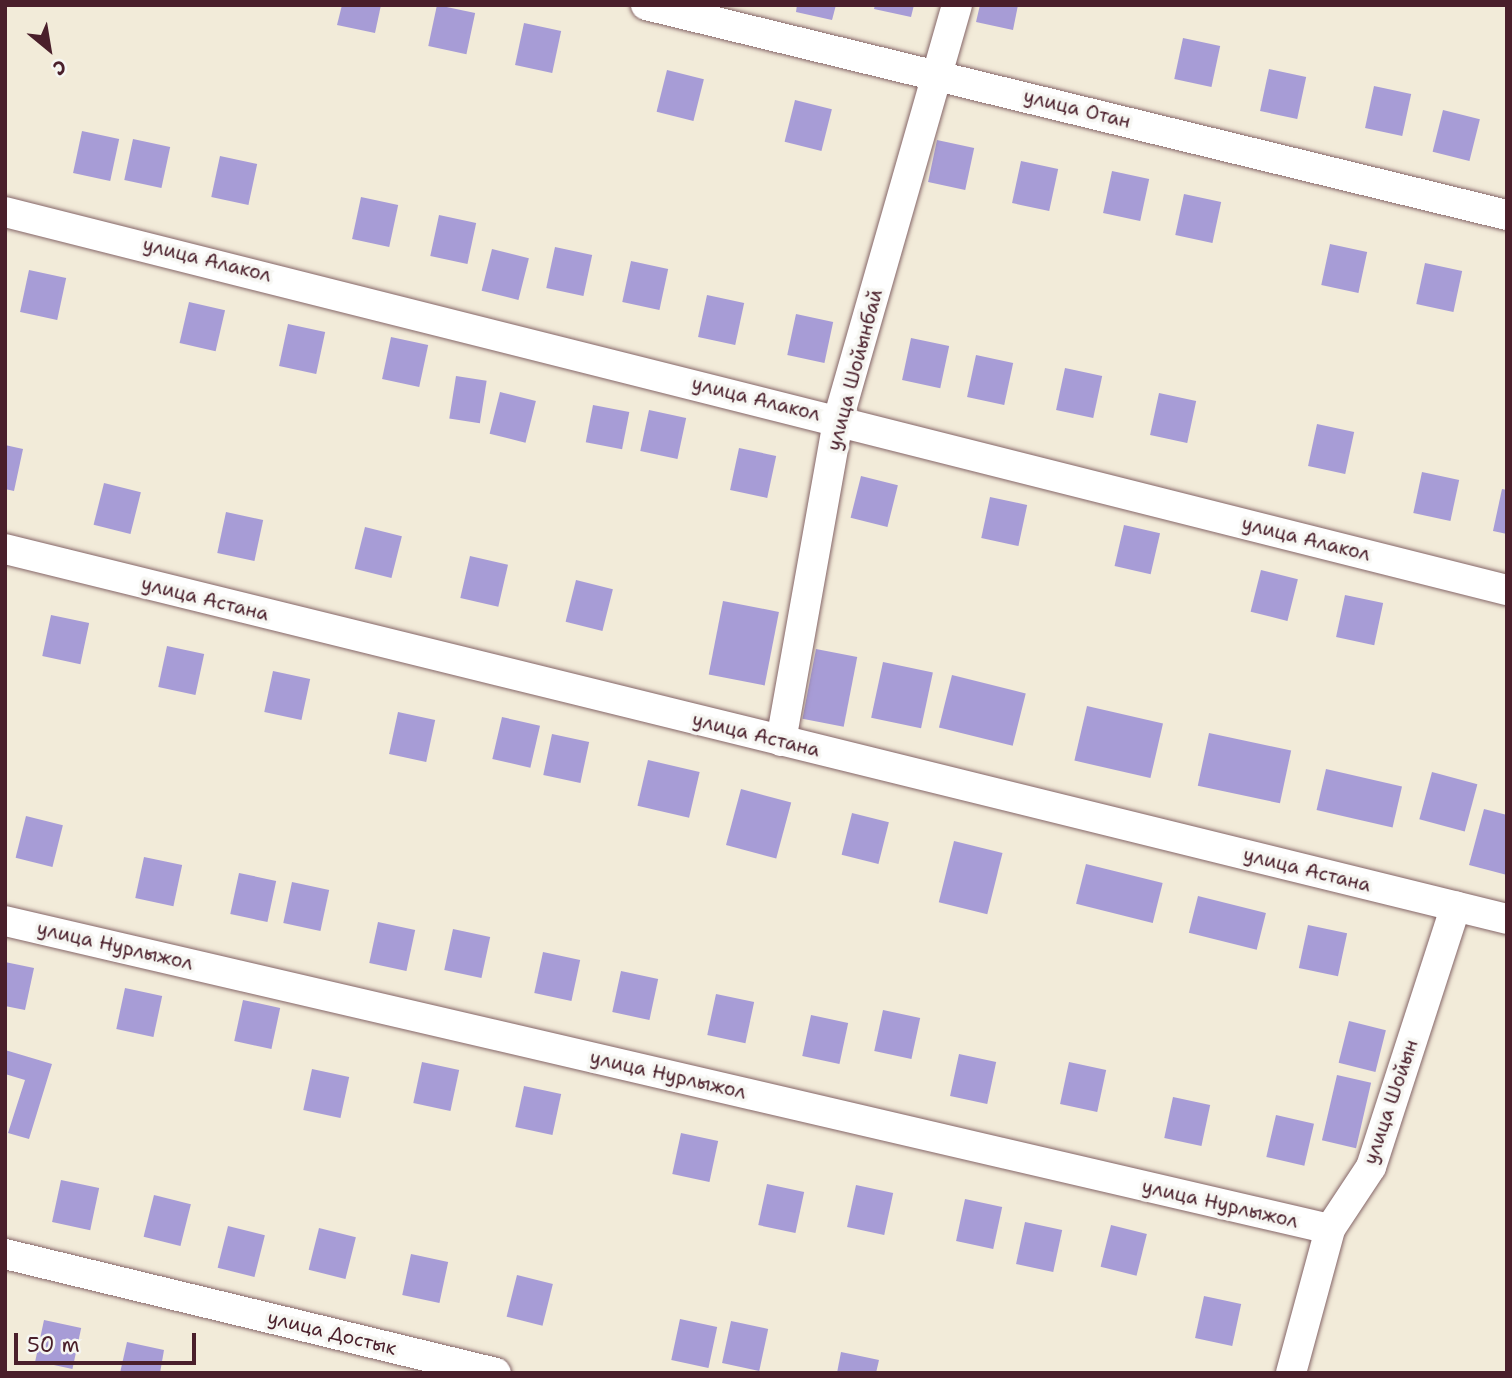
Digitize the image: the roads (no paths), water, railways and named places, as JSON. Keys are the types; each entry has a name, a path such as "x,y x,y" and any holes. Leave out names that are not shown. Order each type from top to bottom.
{"street":[{"name":"улица Отан","path":"646,5 1507,215"},
{"name":"улица Шойынбай","path":"781,741 838,420 957,5"},
{"name":"улица Алакол","path":"5,212 1507,590"},
{"name":"улица Астана","path":"5,549 1507,919"},
{"name":"улица Шойын","path":"1291,1373 1330,1229 1371,1167 1456,906"},
{"name":"улица Нурлыжол","path":"5,921 1330,1229"},
{"name":"улица Достык","path":"5,1254 496,1373"}]}
